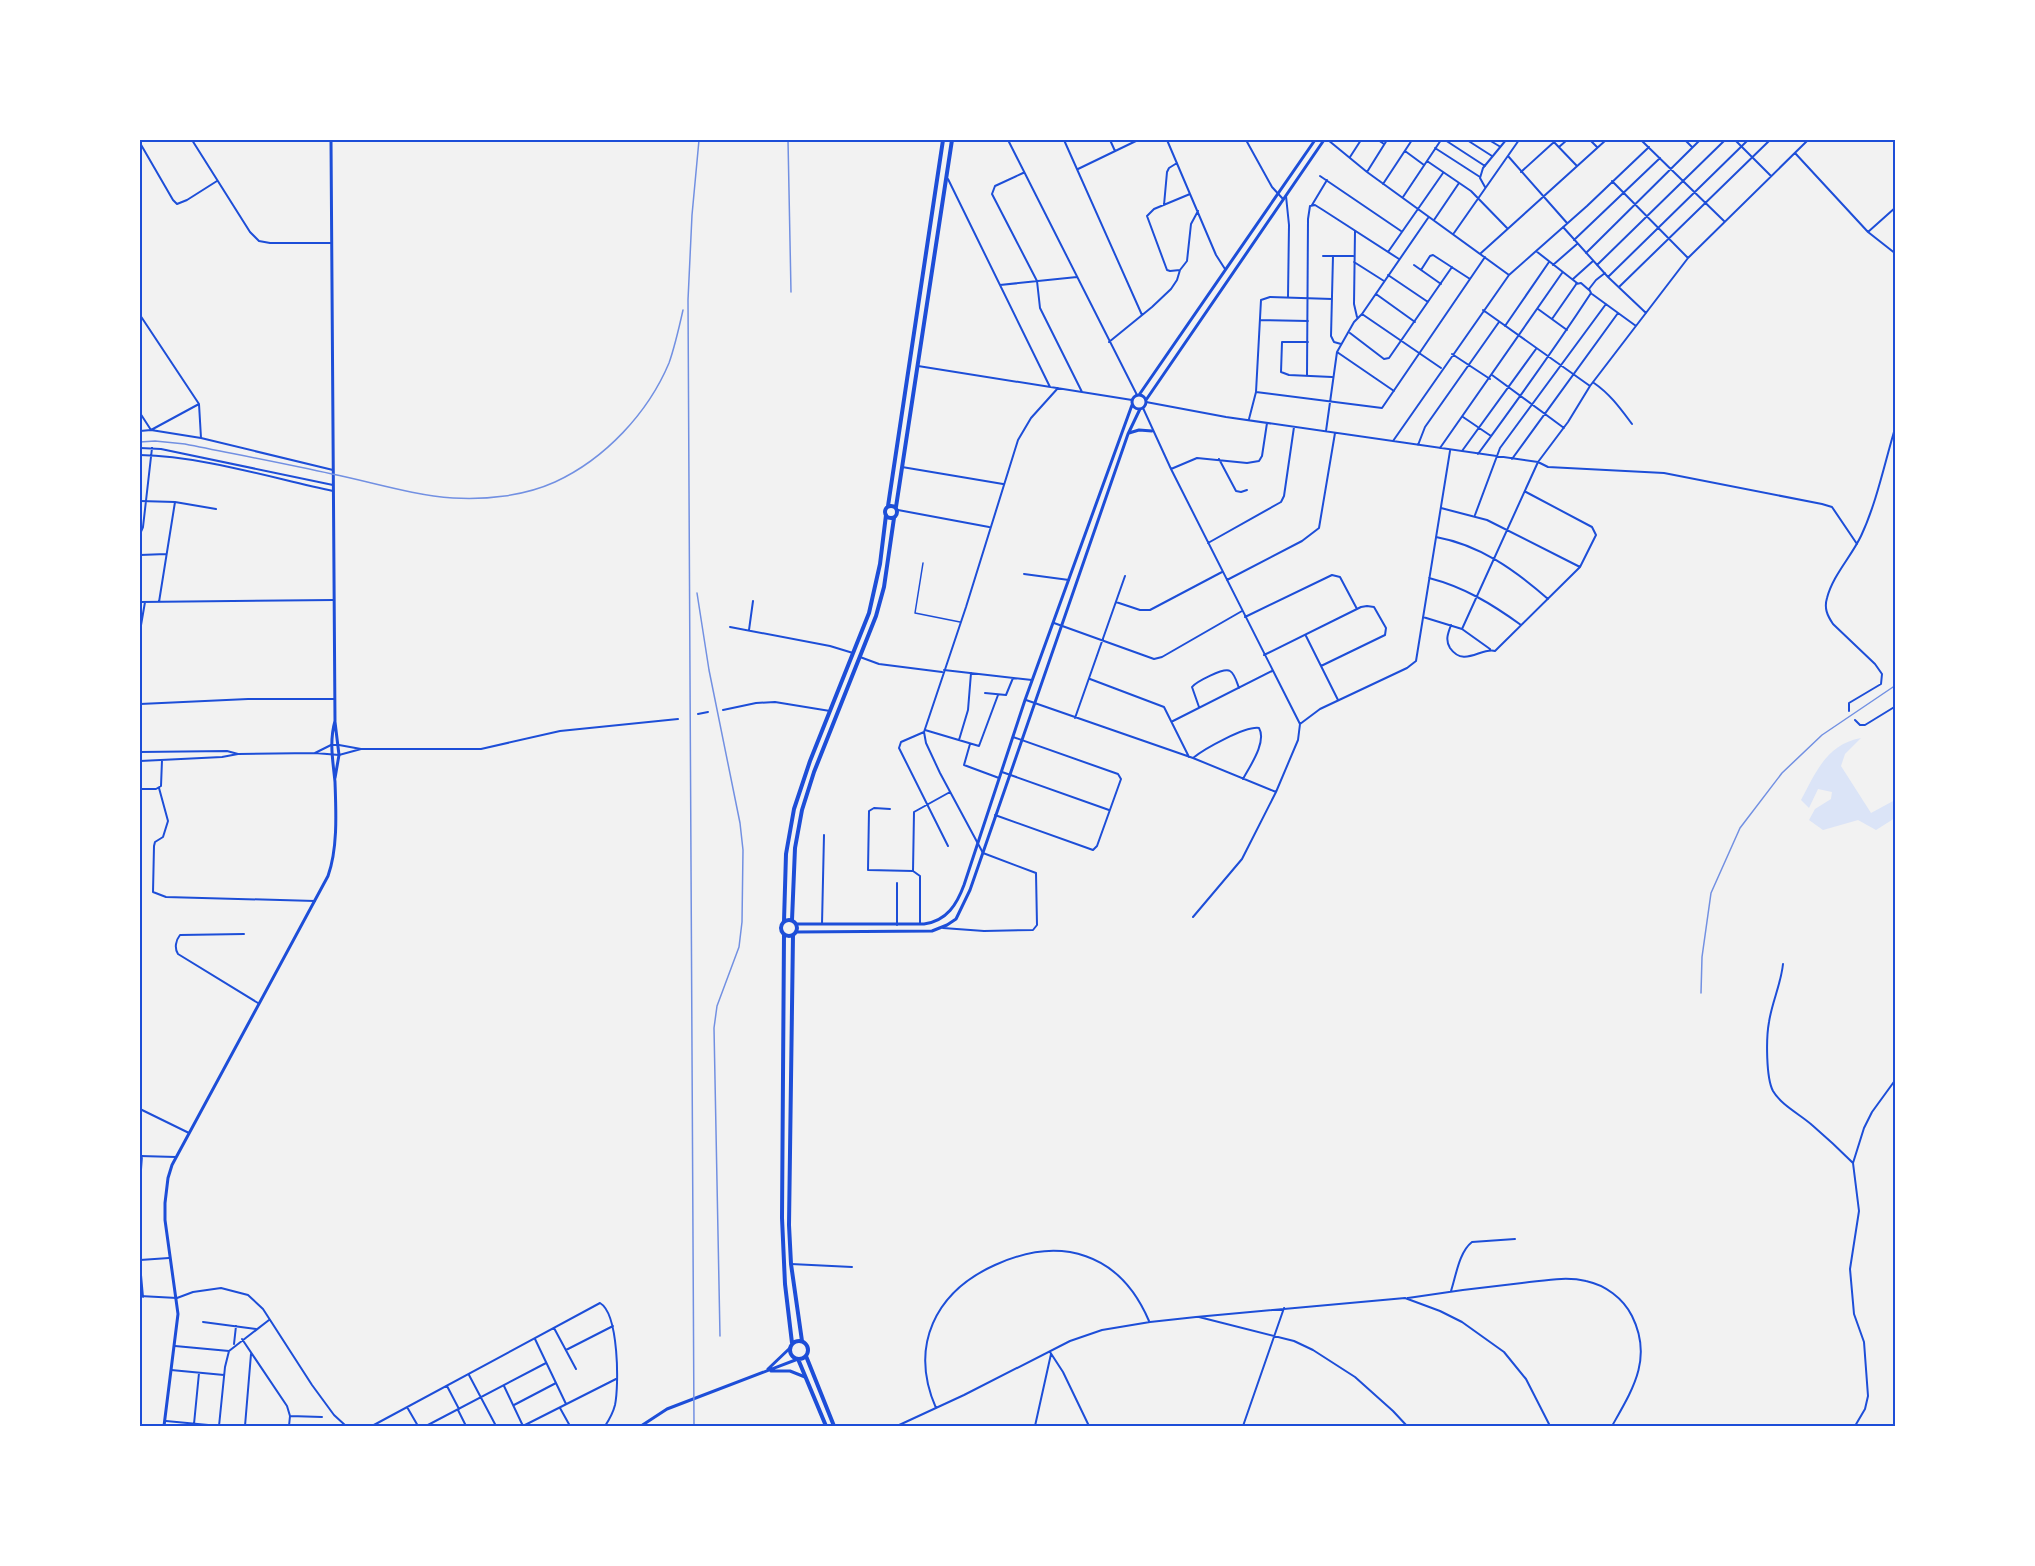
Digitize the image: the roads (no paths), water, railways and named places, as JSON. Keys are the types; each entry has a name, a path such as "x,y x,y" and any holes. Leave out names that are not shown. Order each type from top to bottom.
{"main road":[{"path":"331,140 334,600 334,721 331,755 335,780"},
{"path":"766,1371 790,1348 792,1343 785,1284 782,1218 784,934 781,928 784,921 786,854 794,809 810,761 869,613 880,564 885,511 888,506 943,140"},
{"path":"834,1426 806,1356 808,1347 802,1341 790,1264 789,1165 795,848 804,801 879,606 897,509 952,140"},
{"path":"784,921 822,924 920,925 934,922 951,911 960,896 1024,700 1067,587 1132,402 1315,140"},
{"path":"784,934 925,933 943,928 961,912 1128,434 1146,401 1326,140"},
{"path":"1138,395 1146,401"},
{"path":"1132,402 1136,409 1142,409"},
{"path":"1128,434 1139,430 1152,431"},
{"path":"888,506 897,509"},
{"path":"886,515 894,518"},
{"path":"880,564 887,565"},
{"path":"1067,587 1074,590"},
{"path":"164,1426 178,1314 169,1258 165,1203 168,1178 176,1157 315,901 332,865 335,838 335,780 339,755 334,721"},
{"path":"792,1343 802,1341"},
{"path":"790,1348 793,1357 798,1359 826,1426"},
{"path":"641,1426 656,1415 685,1402 806,1356"},
{"path":"766,1371 790,1371 806,1377"}],"street":[{"path":"192,140 250,232 259,241 331,243"},
{"path":"732,140 760,140"},
{"path":"1008,140 1138,395"},
{"path":"1064,140 1142,315"},
{"path":"1110,140 1115,152"},
{"path":"1078,169 1138,140"},
{"path":"1167,140 1216,255 1225,269"},
{"path":"1246,140 1278,194 1284,198 1289,225 1288,297"},
{"path":"1326,140 1428,218 1454,234 1509,275"},
{"path":"1349,158 1361,140"},
{"path":"1378,140 1384,144"},
{"path":"1367,172 1387,140"},
{"path":"1383,184 1412,140"},
{"path":"1403,198 1441,140"},
{"path":"1445,140 1485,166"},
{"path":"1467,140 1492,156"},
{"path":"1489,140 1499,146"},
{"path":"1480,177 1499,146 1506,140"},
{"path":"1454,234 1519,140"},
{"path":"1559,147 1567,140"},
{"path":"1590,140 1597,147"},
{"path":"1481,253 1606,140"},
{"path":"1642,141 1647,140"},
{"path":"1685,140 1692,147"},
{"path":"1586,253 1700,140"},
{"path":"1597,265 1725,140"},
{"path":"1735,140 1771,176"},
{"path":"1608,277 1748,140"},
{"path":"1619,287 1770,140"},
{"path":"1800,140 1804,143"},
{"path":"1462,629 1538,462 1564,428 1590,386 1688,258 1808,140"},
{"path":"1521,172 1553,141 1576,165"},
{"path":"1642,141 1724,221"},
{"path":"140,143 177,204 217,181"},
{"path":"1393,441 1509,275 1649,147"},
{"path":"1435,148 1480,177 1486,188"},
{"path":"1405,152 1424,165"},
{"path":"1795,153 1868,232 1896,254"},
{"path":"1508,156 1567,223"},
{"path":"1553,265 1660,158"},
{"path":"1427,160 1479,198 1507,228"},
{"path":"1164,205 1167,172 1177,163"},
{"path":"1024,172 995,186 992,191 1036,281 1040,308 1082,392"},
{"path":"1388,252 1444,172"},
{"path":"1320,176 1401,231"},
{"path":"946,177 1050,387"},
{"path":"1307,376 1308,219 1312,205 1327,180"},
{"path":"1612,181 1688,258"},
{"path":"1433,221 1459,183"},
{"path":"1180,270 1167,270 1147,219 1149,212 1190,194"},
{"path":"1312,205 1399,259"},
{"path":"1868,232 1896,207"},
{"path":"1109,342 1171,289 1187,261 1191,224 1198,211"},
{"path":"1326,432 1337,352 1357,318 1428,218"},
{"path":"1563,227 1608,277 1646,313"},
{"path":"1355,231 1354,308 1357,318"},
{"path":"1536,250 1562,273 1573,279 1576,284"},
{"path":"1323,255 1354,256"},
{"path":"1421,270 1431,255 1470,279"},
{"path":"1333,256 1331,339 1341,344"},
{"path":"1256,392 1382,408 1485,257"},
{"path":"1573,279 1593,261"},
{"path":"1354,262 1384,281"},
{"path":"1505,326 1549,262"},
{"path":"1414,265 1441,284"},
{"path":"1349,333 1377,354 1386,359 1389,358 1452,267"},
{"path":"1440,448 1562,273"},
{"path":"1478,454 1567,330 1596,280 1605,273"},
{"path":"1388,275 1428,302"},
{"path":"1000,285 1077,277"},
{"path":"1576,284 1581,283 1636,326"},
{"path":"1552,320 1576,284"},
{"path":"1375,294 1415,322"},
{"path":"1249,419 1256,392 1262,299 1288,297 1332,299"},
{"path":"1475,515 1500,448 1606,304"},
{"path":"1538,309 1567,330"},
{"path":"1483,310 1560,367 1590,386"},
{"path":"1512,459 1618,313"},
{"path":"1362,314 1442,369"},
{"path":"140,315 199,404 201,438"},
{"path":"1259,320 1308,321"},
{"path":"1418,445 1425,427 1499,322"},
{"path":"1308,342 1282,342 1280,370 1284,375 1333,377"},
{"path":"1462,451 1536,349"},
{"path":"1337,352 1394,391"},
{"path":"1452,354 1490,379"},
{"path":"918,366 1132,402"},
{"path":"1492,375 1564,428"},
{"path":"1593,382 1616,402 1632,424"},
{"path":"943,928 1007,931 1036,928 1036,873 983,853 926,743 924,731 1021,433 1031,418 1058,388"},
{"path":"1146,401 1267,423 1538,462 1548,467 1664,473 1832,507 1857,544"},
{"path":"151,430 199,404"},
{"path":"1142,409 1300,724 1298,740 1276,792 1242,859 1193,917"},
{"path":"140,413 151,430"},
{"path":"1462,417 1491,436"},
{"path":"1171,469 1193,459 1219,459 1247,463 1259,461 1262,456 1267,423"},
{"path":"1849,711 1849,703 1877,688 1883,680 1879,668 1833,624 1825,605 1830,589 1866,525 1896,425"},
{"path":"1208,543 1281,502 1284,496 1294,427"},
{"path":"140,431 151,430 201,438 333,470"},
{"path":"1227,580 1302,541 1319,528 1335,433"},
{"path":"140,448 152,448 254,467 333,485"},
{"path":"140,534 143,531 152,448"},
{"path":"1300,724 1314,712 1412,665 1418,655 1450,450"},
{"path":"140,454 251,472 333,491"},
{"path":"1219,459 1236,491 1247,490"},
{"path":"902,467 1003,484"},
{"path":"1423,617 1462,629 1493,651 1580,567 1595,540 1595,530 1526,492"},
{"path":"140,501 175,502 216,509"},
{"path":"159,602 175,502"},
{"path":"1441,508 1475,515 1580,567"},
{"path":"897,509 990,527"},
{"path":"1436,537 1456,541 1493,558 1513,570 1548,599"},
{"path":"140,555 166,554"},
{"path":"923,563 915,613 961,622"},
{"path":"1116,602 1140,610 1150,610 1222,572"},
{"path":"1024,574 1069,580"},
{"path":"1245,617 1332,575 1340,577 1357,609"},
{"path":"1075,718 1125,576"},
{"path":"1429,578 1456,586 1477,596 1521,625"},
{"path":"140,602 334,600"},
{"path":"749,630 753,601"},
{"path":"140,631 145,602"},
{"path":"1264,655 1357,609 1367,606 1374,607 1386,627 1385,635 1321,666"},
{"path":"1053,623 1158,659 1242,611"},
{"path":"1451,625 1447,640 1456,653 1472,656 1490,649"},
{"path":"730,627 830,646 853,653"},
{"path":"1306,635 1338,700"},
{"path":"860,657 879,664 1032,680"},
{"path":"1199,708 1192,687 1206,678 1229,670 1239,688"},
{"path":"1172,721 1272,671"},
{"path":"958,740 968,710 971,673"},
{"path":"986,693 1008,694 1013,678"},
{"path":"1089,679 1164,707 1191,758"},
{"path":"948,846 899,748 901,742 924,731 981,745 998,695"},
{"path":"140,704 248,699 334,699"},
{"path":"1024,700 1191,758 1276,792"},
{"path":"723,710 756,703 775,702 830,711"},
{"path":"1855,720 1858,724 1865,725 1896,706"},
{"path":"698,714 708,712"},
{"path":"315,753 339,745 361,749 481,749 560,730 678,719"},
{"path":"1191,758 1244,731 1259,728 1262,734 1259,745 1243,779"},
{"path":"995,815 1090,850 1097,846 1121,779 1118,774 1012,737"},
{"path":"970,744 964,765 999,778"},
{"path":"140,761 222,757 238,754 339,755 361,749"},
{"path":"140,752 227,751 238,754"},
{"path":"162,760 159,788 168,821 163,837 155,842 154,846 153,892 166,897 315,901"},
{"path":"1002,771 1108,810"},
{"path":"140,789 159,788"},
{"path":"913,871 916,810 950,792"},
{"path":"890,809 874,808 869,811 868,870 913,871 920,876 920,925"},
{"path":"822,924 824,835"},
{"path":"897,884 897,925"},
{"path":"244,934 180,935 176,950 178,954 258,1003"},
{"path":"1783,964 1782,977 1767,1032 1773,1091 1853,1163"},
{"path":"1855,1426 1865,1409 1868,1395 1864,1342 1854,1314 1850,1269 1859,1211 1853,1163 1868,1120 1896,1079"},
{"path":"140,1109 189,1133"},
{"path":"140,1183 141,1156 176,1157"},
{"path":"1450,1291 1468,1244 1515,1239"},
{"path":"936,1408 928,1387 925,1370 927,1347 935,1317 957,1288 970,1278 1006,1260 1046,1250 1069,1251 1094,1259 1110,1267 1131,1287 1150,1322"},
{"path":"140,1260 169,1258"},
{"path":"140,1264 141,1296 177,1298 193,1292 214,1289 248,1295 262,1309 317,1391 345,1426"},
{"path":"790,1264 852,1267"},
{"path":"897,1426 1051,1353 1070,1341 1102,1330 1150,1322 1405,1298 1554,1279 1598,1284 1615,1294 1628,1308 1636,1325 1642,1356 1639,1372 1612,1426"},
{"path":"1405,1298 1462,1322 1504,1352 1526,1379 1550,1426"},
{"path":"372,1426 600,1303 606,1307 613,1326 616,1346 615,1404 605,1426"},
{"path":"1243,1426 1284,1308"},
{"path":"1196,1317 1294,1341 1326,1357 1378,1397 1407,1426"},
{"path":"165,1421 219,1426 229,1351 269,1320"},
{"path":"203,1322 256,1329"},
{"path":"234,1346 236,1326"},
{"path":"566,1350 613,1326"},
{"path":"554,1328 576,1369"},
{"path":"242,1339 282,1398 290,1416 289,1426"},
{"path":"535,1339 566,1404"},
{"path":"175,1346 229,1351"},
{"path":"1035,1426 1051,1353"},
{"path":"1051,1353 1063,1372 1089,1426"},
{"path":"245,1426 251,1354"},
{"path":"426,1426 546,1363"},
{"path":"171,1370 224,1375"},
{"path":"194,1424 199,1372"},
{"path":"469,1375 496,1426"},
{"path":"504,1386 523,1426 616,1379"},
{"path":"514,1405 556,1383"},
{"path":"447,1386 466,1426"},
{"path":"407,1407 417,1426"},
{"path":"560,1408 570,1426"},
{"path":"290,1416 322,1417"}],"railway":[{"path":"694,1426 688,300 692,215 699,140"},
{"path":"788,140 791,292"},
{"path":"140,442 185,444 407,491 453,498 492,498 531,491 555,482 591,461 623,433 637,417 660,382 669,363 683,310"},
{"path":"697,593 709,670 740,823 743,850 742,922 739,947 717,1006 714,1028 720,1336"},
{"path":"1701,993 1702,957 1711,893 1740,828 1782,773 1822,735 1896,685"}]}
